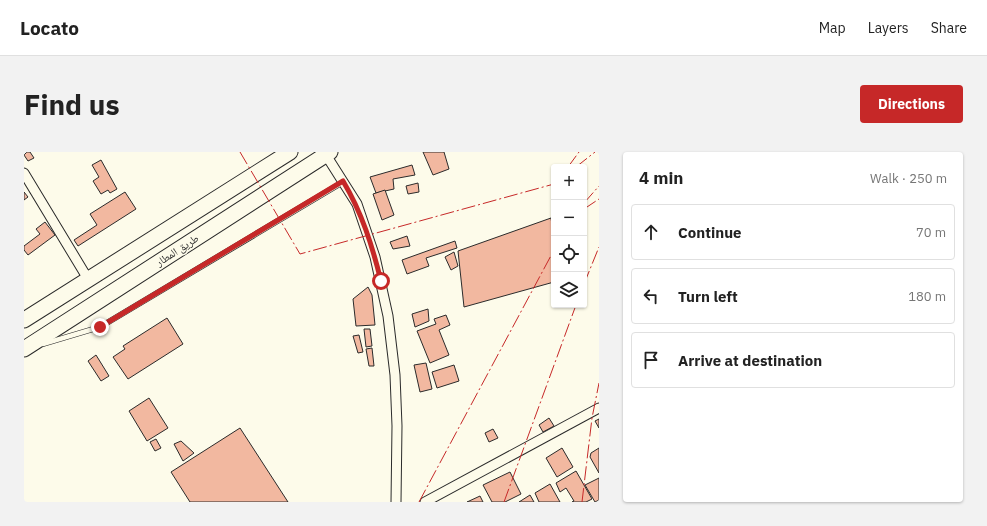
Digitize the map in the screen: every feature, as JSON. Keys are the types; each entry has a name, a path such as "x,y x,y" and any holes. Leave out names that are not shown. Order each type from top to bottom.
{"highway":[{"name":"طريق المطار","path":"24,320 290,152"},
{"name":"طريق المطار","path":"25,348 328,153"}],"street":[{"path":"328,153 357,204 367,231 388,316 395,375 396,502"},
{"path":"24,173 88,279"},
{"path":"425,502 599,408"}],"lane":[{"path":"25,348 74,336 100,327 343,181"}],"building":[{"path":"27,152 30,152 34,158 28,161 24,155"},
{"path":"423,152 444,152 449,169 433,175"},
{"path":"101,160 117,189 110,193 108,190 101,194 93,181 99,177 92,165"},
{"path":"412,165 415,175 393,179 394,189 376,193 370,177"},
{"path":"418,183 419,192 408,194 406,186"},
{"path":"385,190 394,215 382,220 373,194"},
{"path":"24,192 28,197 24,200"},
{"path":"125,192 136,209 78,246 74,240 97,225 90,214"},
{"path":"551,218 551,283 464,307 458,251"},
{"path":"45,222 55,235 28,255 24,250 24,246 40,234 36,229"},
{"path":"407,236 410,246 393,249 390,242"},
{"path":"455,241 457,248 426,258 429,266 407,274 402,260"},
{"path":"454,252 458,266 451,270 445,257"},
{"path":"368,287 372,295 375,325 356,326 353,299"},
{"path":"428,309 429,321 415,327 412,314"},
{"path":"446,315 450,325 439,330 449,355 430,363 417,331 436,324 434,319"},
{"path":"167,318 183,344 128,379 113,357 125,349 123,346"},
{"path":"364,329 370,329 372,346 366,347"},
{"path":"359,335 363,352 358,353 353,336"},
{"path":"372,348 374,366 369,366 366,349"},
{"path":"96,355 109,376 101,381 88,361"},
{"path":"426,363 432,389 420,392 414,365"},
{"path":"454,365 459,381 437,388 432,372"},
{"path":"149,398 168,428 147,441 129,411"},
{"path":"549,418 554,426 543,432 539,425"},
{"path":"599,419 599,428 595,421"},
{"path":"240,428 288,502 190,502 171,472"},
{"path":"493,429 498,438 489,442 485,433"},
{"path":"156,439 161,448 155,451 150,442"},
{"path":"181,441 194,453 183,461 174,444"},
{"path":"562,448 573,467 557,477 546,458"},
{"path":"599,448 599,473 590,457 591,453"},
{"path":"576,471 592,499 586,502 572,502 574,501 566,488 560,492 556,483"},
{"path":"510,472 521,494 505,502 492,502 483,485"},
{"path":"599,478 599,500 595,502 585,485"},
{"path":"550,484 560,502 539,502 535,493"},
{"path":"530,495 534,502 519,502"},
{"path":"480,496 483,502 467,502"}],"power":[{"path":"240,152 300,254 551,185"},
{"path":"570,164 579,152"},
{"path":"580,164 595,152"},
{"path":"587,200 599,186"},
{"path":"587,207 599,199"},
{"path":"587,277 599,247"},
{"path":"419,502 551,256"},
{"path":"504,502 575,308"},
{"path":"582,502 592,418 599,383"}],"route":[{"path":"100,327 119,317 343,181 357,204 367,231 381,281"}]}
